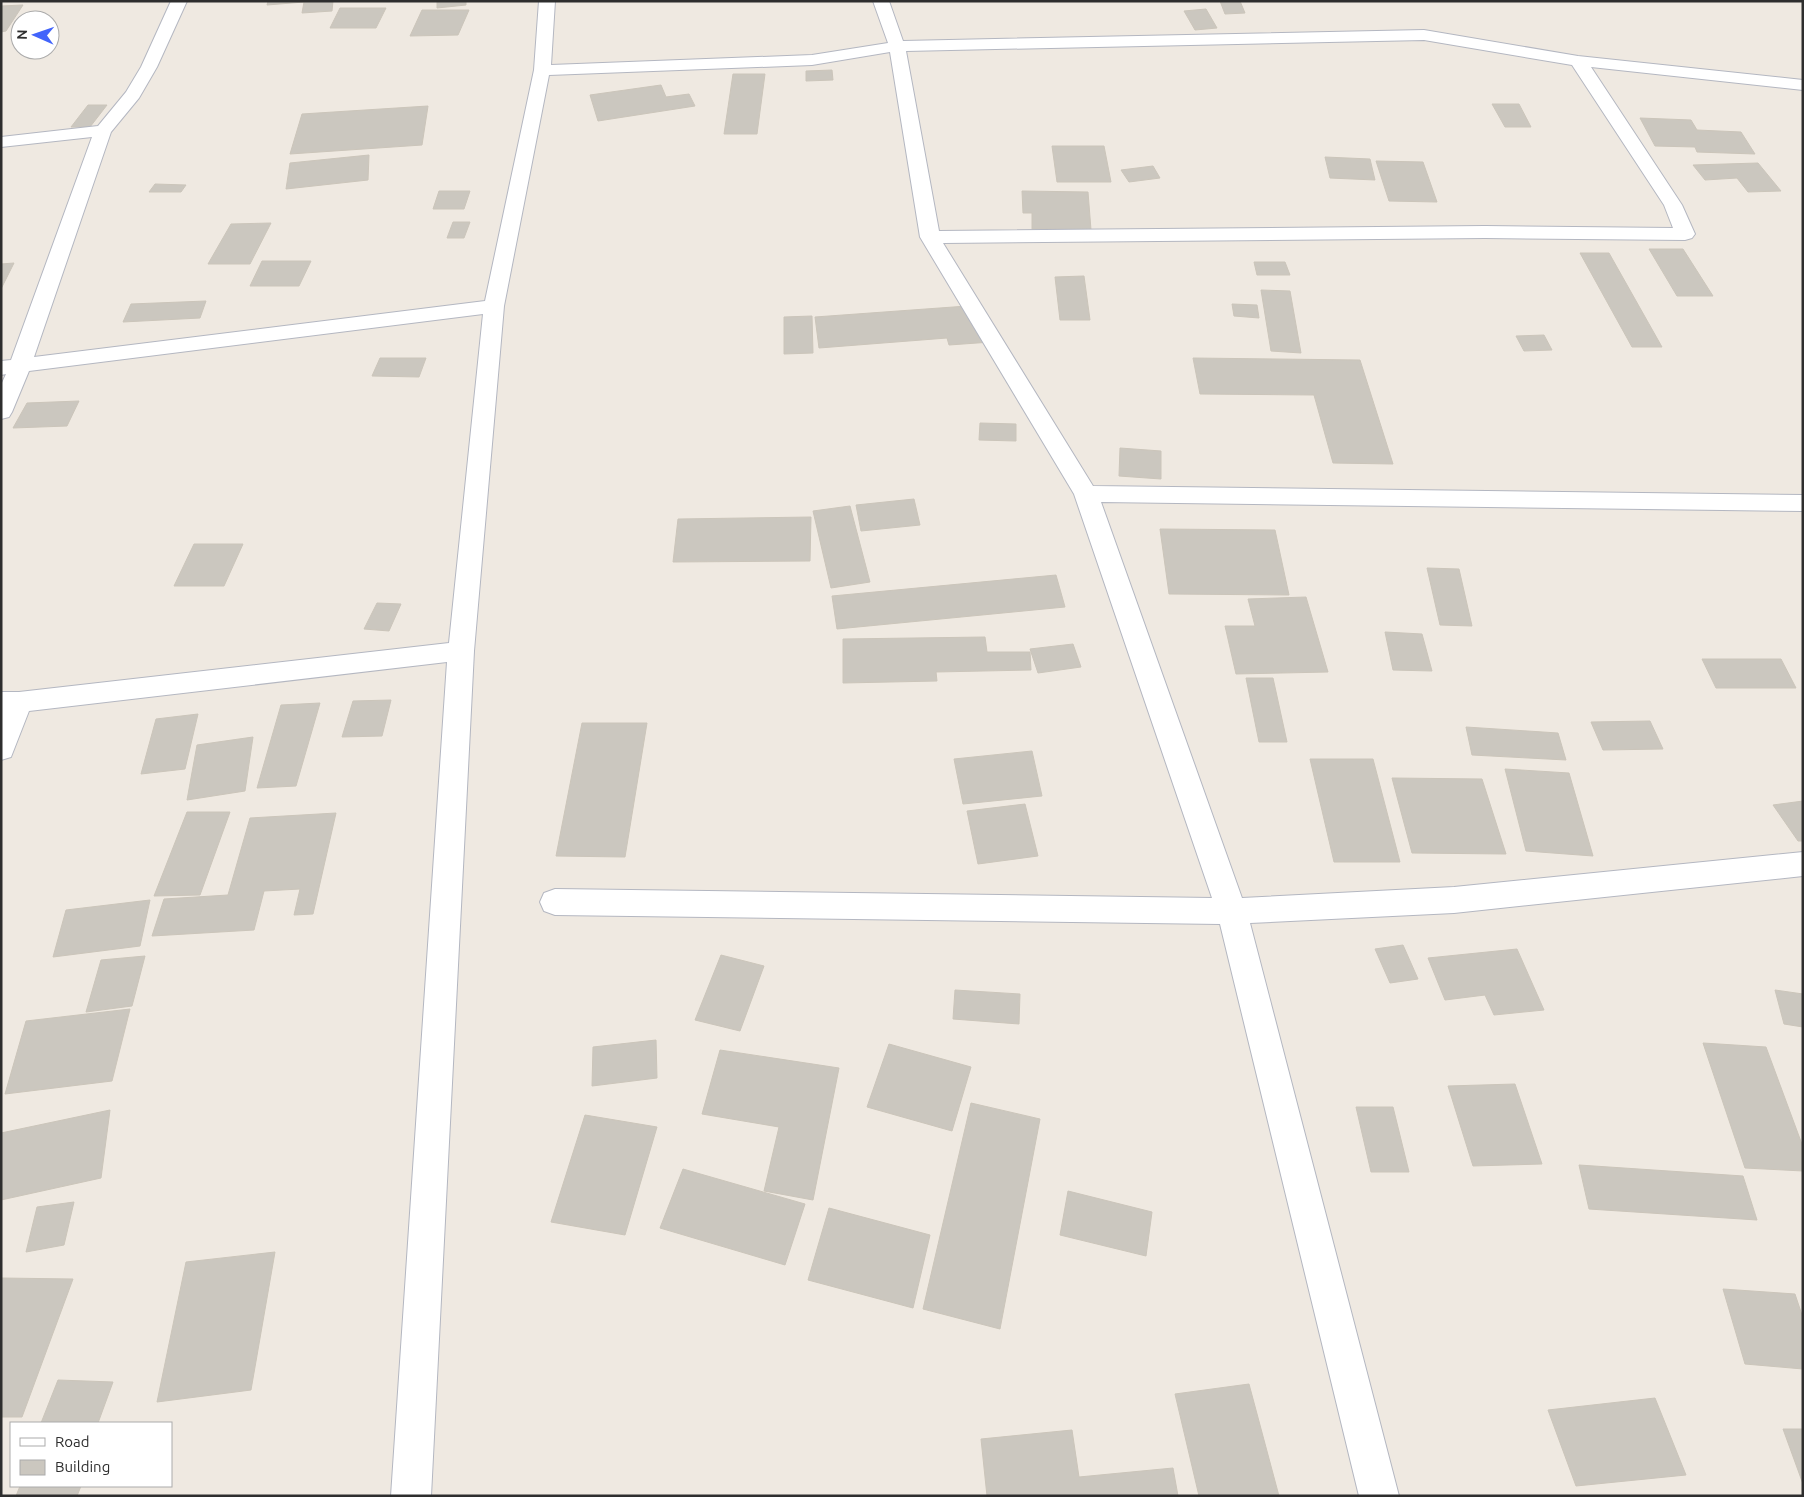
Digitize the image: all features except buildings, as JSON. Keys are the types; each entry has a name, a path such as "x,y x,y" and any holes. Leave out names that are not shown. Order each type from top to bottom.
{"street":[{"path":"1,412 11,367 103,131 133,94 145,74 161,44 179,1"},
{"path":"411,1496 461,651 494,306 542,70 547,1"},
{"path":"881,1 897,46 930,237 1086,494 1232,911 1379,1496"},
{"path":"542,70 812,60 897,46 1424,35 1578,61 1803,85"},
{"path":"930,237 1485,232 1685,234 1673,206 1578,61"},
{"path":"1,142 103,131"},
{"path":"11,367 494,306"},
{"path":"1086,494 1803,503"},
{"path":"1,749 10,702 461,651"},
{"path":"555,902 1232,911 1454,900 1803,864"}]}
